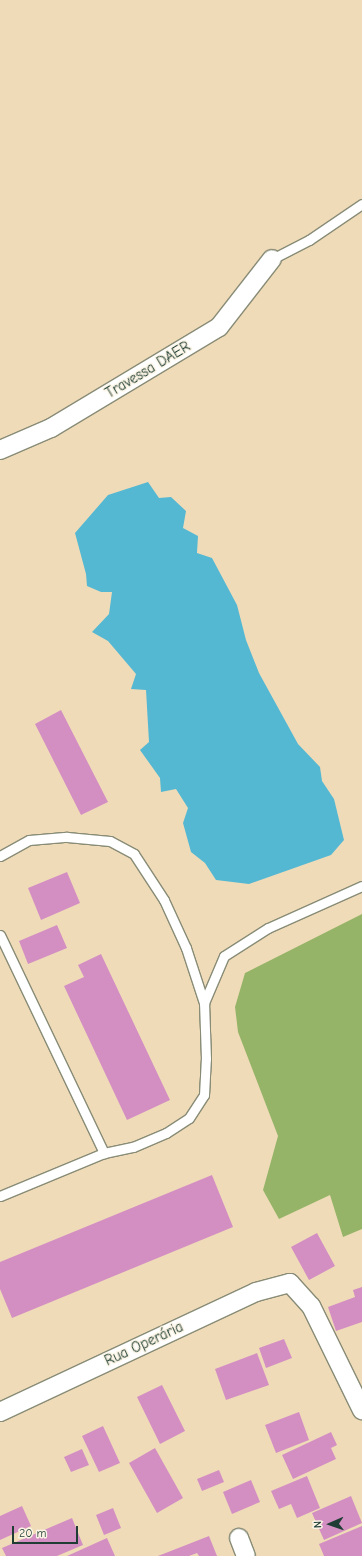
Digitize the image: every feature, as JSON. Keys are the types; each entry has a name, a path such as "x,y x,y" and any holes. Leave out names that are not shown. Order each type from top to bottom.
{"street":[{"name":"Travessa DAER","path":"0,450 51,428 219,327 272,259"},
{"name":"Rua Operária","path":"0,1412 256,1292 290,1283 310,1306 362,1410"},
{"path":"239,1538 246,1556"}],"lane":[{"path":"272,259 309,240 362,204"},
{"path":"0,856 29,840 67,837 110,841 134,854 164,900 186,948 204,1003 206,1059 204,1095 189,1118 166,1133 133,1147 104,1152 0,1196"},
{"path":"204,1003 224,956 268,928 362,886"},
{"path":"0,935 104,1152"}],"green space":[{"path":"362,914 362,1229 343,1237 330,1195 279,1219 263,1190 278,1136 238,1032 235,1007 245,973"}],"water":[{"path":"148,482 159,498 171,497 186,511 183,528 198,536 197,553 212,558 237,605 246,640 259,673 298,744 320,767 322,781 334,799 344,840 331,855 249,884 216,880 205,863 191,852 183,823 188,808 176,789 161,792 160,778 140,750 149,742 146,690 131,689 136,674 108,641 92,632 109,614 112,592 101,592 87,586 86,574 75,533 108,495"}],"building":[{"path":"61,710 108,802 81,815 35,724"},
{"path":"67,872 80,903 41,920 28,888"},
{"path":"57,925 67,948 28,964 19,941"},
{"path":"101,954 170,1100 127,1120 64,986 84,977 78,965"},
{"path":"212,1175 233,1227 12,1318 0,1289 0,1262"},
{"path":"317,1233 335,1266 309,1280 291,1247"},
{"path":"362,1287 362,1322 336,1331 328,1307 355,1297 353,1290"},
{"path":"284,1339 292,1358 266,1368 259,1348"},
{"path":"257,1353 269,1385 226,1400 215,1369"},
{"path":"162,1385 185,1431 160,1444 137,1397"},
{"path":"299,1412 309,1440 276,1453 265,1425"},
{"path":"103,1426 120,1463 99,1472 82,1436"},
{"path":"331,1432 337,1445 331,1448 336,1459 293,1479 282,1455"},
{"path":"155,1448 183,1498 157,1513 129,1463"},
{"path":"82,1449 89,1465 71,1472 64,1457"},
{"path":"219,1470 224,1482 202,1491 197,1479"},
{"path":"307,1476 320,1508 297,1518 291,1504 279,1509 271,1491"},
{"path":"251,1480 260,1502 232,1514 223,1492"},
{"path":"351,1496 362,1523 324,1540 312,1513"},
{"path":"22,1506 31,1526 0,1540 0,1516"},
{"path":"113,1508 121,1528 104,1535 96,1515"},
{"path":"72,1518 83,1545 57,1556 6,1556 2,1548"},
{"path":"362,1526 362,1556 324,1556 319,1544"},
{"path":"209,1536 217,1556 199,1556 197,1553 189,1556 158,1556"},
{"path":"107,1538 115,1556 67,1556"}]}
